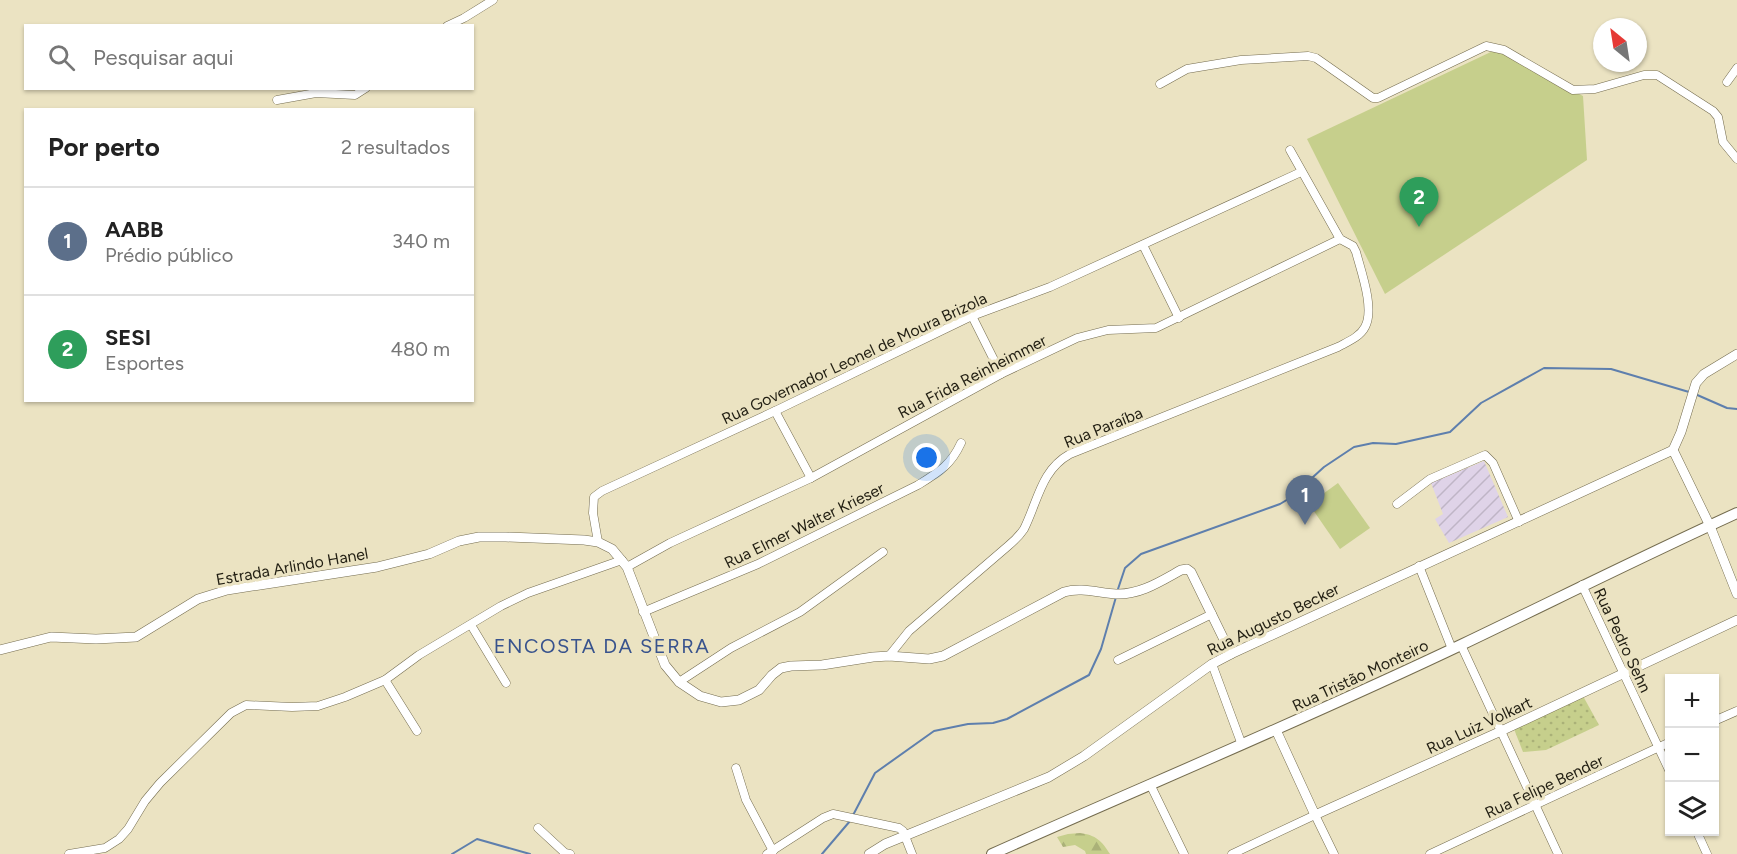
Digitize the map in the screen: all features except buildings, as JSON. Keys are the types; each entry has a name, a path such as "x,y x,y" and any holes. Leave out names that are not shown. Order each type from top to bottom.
{"main road":[{"name":"Rua Tristão Monteiro","path":"992,854 1242,746 1737,513"}],"street":[{"path":"451,24 493,0"},
{"path":"1160,84 1187,69 1241,60 1308,56 1316,58 1373,98 1378,98 1486,46 1494,46 1572,90 1594,88 1644,75 1658,75 1713,111 1718,117 1723,142 1737,159"},
{"path":"1727,82 1737,68"},
{"path":"277,100 316,93 355,95 363,90"},
{"path":"1290,150 1340,239"},
{"name":"Rua Governador Leonel de Moura Brizola","path":"598,542 593,513 594,497 602,491 972,316 1050,287 1301,172"},
{"name":"Rua Frida Reinheimmer","path":"69,854 105,848 119,839 160,783 231,713 246,705 318,706 345,697 384,680 419,655 528,593 624,563 812,478 1001,374 1077,338 1108,330 1156,328 1340,239"},
{"name":"Rua Paraíba","path":"889,656 909,631 1023,531 1048,472 1058,460 1338,347 1356,337 1365,328 1369,307 1356,252 1353,246 1340,239"},
{"path":"1143,245 1179,318"},
{"path":"972,316 1001,374"},
{"path":"1737,354 1704,374 1696,383 1673,450 1710,526 1737,594"},
{"path":"775,411 812,478"},
{"name":"Rua Elmer Walter Krieser","path":"643,612 758,564 918,485 954,459 961,443"},
{"name":"Rua Augusto Becker","path":"869,854 885,844 1049,777 1084,756 1212,664 1231,654 1673,450"},
{"path":"1397,504 1430,479 1485,455 1493,463 1519,522"},
{"name":"Estrada Arlindo Hanel","path":"0,650 51,637 96,639 136,637 198,599 227,590 377,567 429,554 459,541 479,537 598,542"},
{"path":"598,542 612,549 624,563 665,665 679,682 700,696 721,702 740,700 759,690 781,668 889,656 929,659 943,656 1064,592 1073,589 1118,594 1149,587 1187,569 1191,572 1231,654"},
{"path":"679,682 731,648 800,612 883,552"},
{"path":"1419,567 1558,854"},
{"name":"Rua Pedro Sehn","path":"1582,585 1665,761"},
{"path":"1118,660 1212,614"},
{"name":"Rua Luiz Volkart","path":"1232,854 1737,620"},
{"path":"471,625 506,683"},
{"path":"1212,664 1242,746"},
{"path":"384,680 417,731"},
{"path":"1719,719 1737,711"},
{"path":"1276,730 1335,854"},
{"name":"Rua Felipe Bender","path":"1430,854 1665,744"},
{"path":"736,768 746,800 770,852 833,813 899,828 912,854"},
{"path":"1150,784 1184,854"},
{"path":"538,828 565,853 570,854"},
{"path":"1699,836 1707,854"}],"shaded area":[{"path":"1484,461 1508,517 1449,543 1435,519 1443,514 1431,483"}],"green space":[{"path":"1495,50 1583,96 1587,160 1385,294 1307,139"},
{"path":"1338,483 1370,528 1340,549 1309,504"},
{"path":"1583,696 1599,725 1546,750 1523,752 1514,729"},
{"path":"1080,833 1098,839 1110,854 1086,854 1075,845 1063,847 1057,837"}],"waterway":[{"path":"1117,592 1125,568 1141,554 1280,504 1290,498 1324,467 1354,447 1373,443 1396,444 1450,432 1481,403 1544,368 1611,369 1689,392"},
{"path":"1695,394 1727,408 1737,409"},
{"path":"822,854 850,821 875,773 934,731 1007,719 1089,675 1101,649 1116,597"},
{"path":"452,854 477,839 530,854"}],"place":[{"name":"SESI","path":"1419,227"},
{"name":"AABB","path":"1305,525"}],"district":[{"name":"ENCOSTA DA SERRA","path":"602,646"}]}
